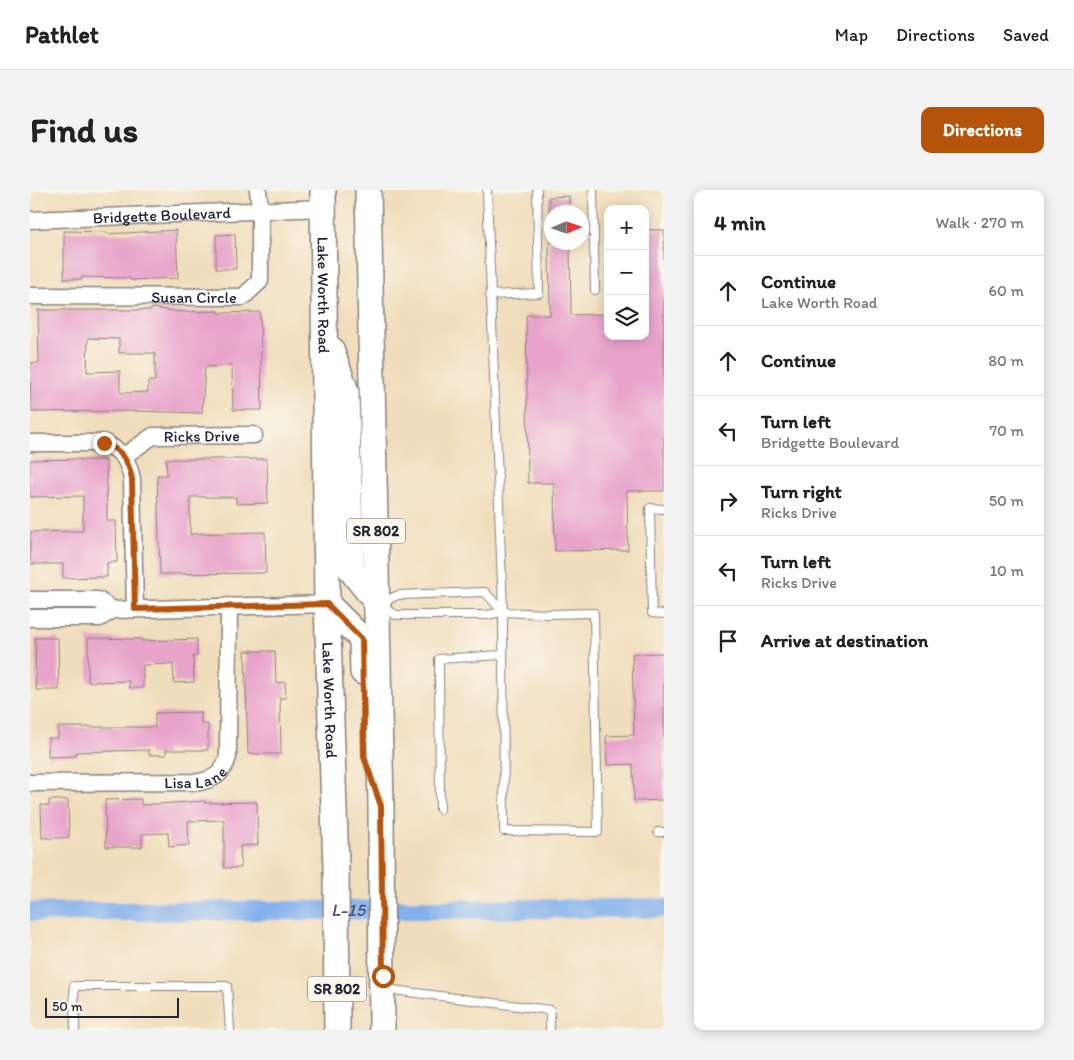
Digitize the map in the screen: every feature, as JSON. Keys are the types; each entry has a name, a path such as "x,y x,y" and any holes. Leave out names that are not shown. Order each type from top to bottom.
{"main road":[{"name":"SR 802","path":"368,190 378,604 382,1030"},
{"name":"Lake Worth Road","path":"324,199 327,604 336,867 337,1030"},
{"path":"325,333 346,392 351,570 378,604"},
{"path":"327,604 362,639 364,757 381,806"}],"street":[{"name":"Susan Circle","path":"30,296 243,297 260,281 260,209 258,190"},
{"name":"Bridgette Boulevard","path":"30,220 260,209 324,199"},
{"name":"Ricks Drive","path":"124,456 153,436 254,435"},
{"path":"30,443 104,443 115,448 124,456 130,467 132,479 135,609"},
{"path":"30,600 98,600 113,610"},
{"path":"30,618 100,618 113,610 327,604"},
{"name":"Lisa Lane","path":"30,784 200,782 213,779 223,770 228,758 228,606"}],"lane":[{"path":"378,604 396,615 486,616 503,612 547,614 594,613 598,832 504,831 503,612 487,190"},
{"path":"490,295 539,293 537,190"},
{"path":"593,190 595,290"},
{"path":"664,508 650,508 652,613 664,614"},
{"path":"378,604 398,595 485,592 503,612"},
{"path":"440,809 439,659 502,655"},
{"path":"75,1030 74,986 227,986 230,1030"},
{"path":"383,989 550,1010 550,1030"}],"building":[{"path":"569,196 569,205 549,205 549,197"},
{"path":"176,230 178,278 130,280 130,278 82,277 82,279 64,279 64,231 107,232 107,234"},
{"path":"649,230 664,230 664,491 627,491 628,550 555,551 554,483 528,483 526,315 550,315 549,250 570,250 571,315 604,314 604,340 649,340"},
{"path":"235,234 236,269 216,269 216,235"},
{"path":"152,308 181,312 260,312 262,410 233,410 232,365 205,367 202,413 135,411 31,412 30,363 39,363 38,310 151,310","holes":["88,338 119,339 119,353 155,353 155,381 148,381 148,392 120,393 120,371 87,372"]},
{"path":"166,459 267,459 268,503 236,504 236,497 190,497 190,534 265,532 266,573 160,574 157,475 167,475"},
{"path":"30,460 106,460 107,521 116,521 117,562 107,563 107,577 63,578 63,564 30,564 30,532 83,531 83,496 30,497"},
{"path":"35,638 58,638 59,690 36,690"},
{"path":"88,638 142,639 142,641 197,639 197,656 193,656 194,682 174,683 173,664 143,665 143,688 129,688 129,681 88,682"},
{"path":"245,651 275,651 276,683 285,682 286,698 280,698 281,754 248,754"},
{"path":"664,653 664,800 634,801 633,764 607,765 606,736 634,735 632,654"},
{"path":"201,712 201,724 208,724 208,750 166,750 166,755 149,755 149,750 76,752 76,756 48,757 48,738 58,738 58,727 155,727 155,713"},
{"path":"141,799 141,805 205,801 205,803 257,802 258,845 240,846 241,868 224,868 224,820 188,821 189,845 169,847 168,833 142,834 142,847 106,847 105,800"},
{"path":"49,800 68,800 69,838 42,838 41,805 49,806"}],"waterway":[{"name":"L-15","path":"30,912 664,908"}],"route":[{"path":"104,443 115,448 124,456 130,467 132,479 135,609 327,604 362,639 364,757 381,806 383,976"}]}
